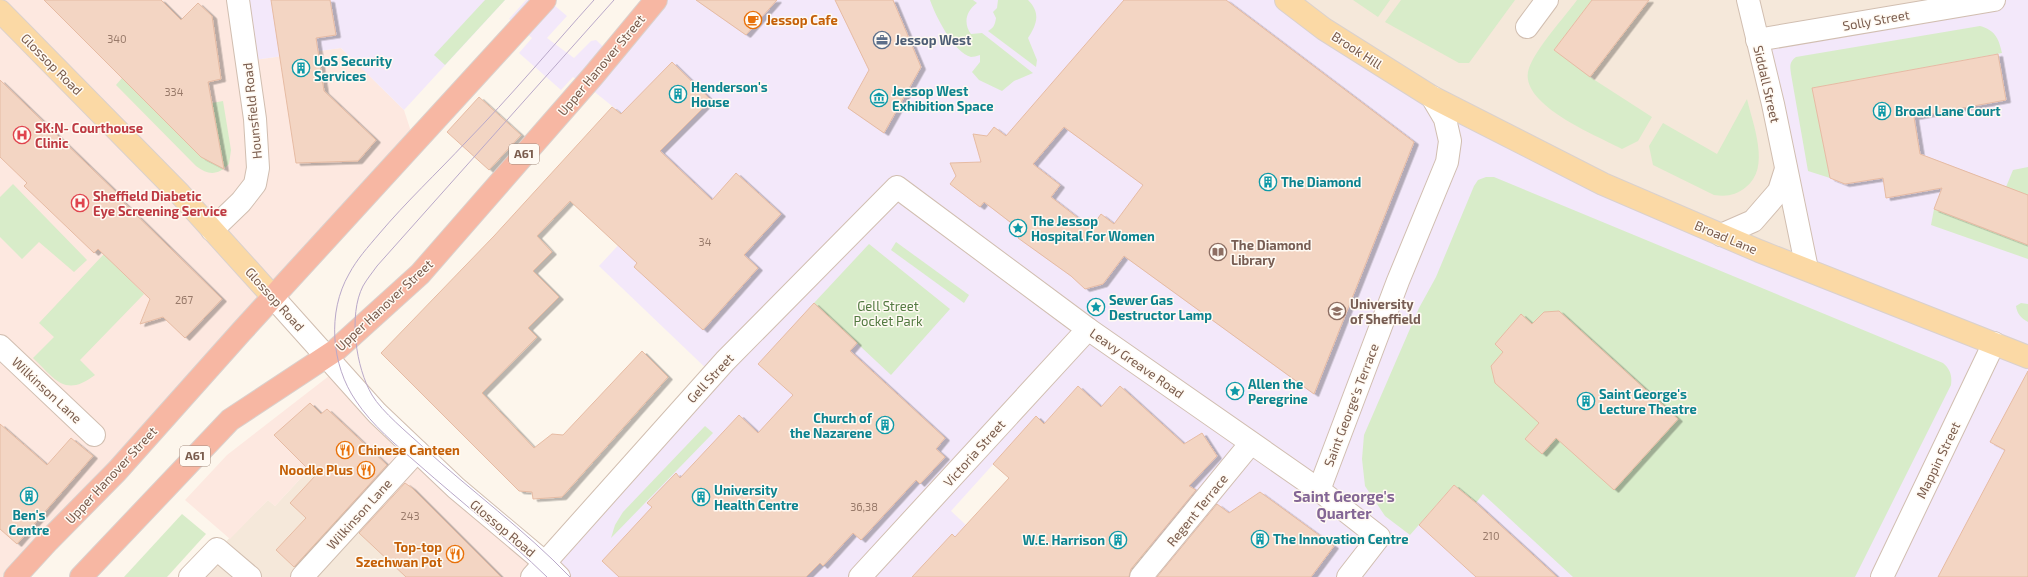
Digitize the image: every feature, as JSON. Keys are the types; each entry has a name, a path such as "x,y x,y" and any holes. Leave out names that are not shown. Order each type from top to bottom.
{"highway":[{"name":"Upper Hanover Street","path":"16,577 48,541 117,471 273,297 545,0"},
{"name":"Upper Hanover Street","path":"80,577 230,420 327,357 364,327 420,274 593,76 656,0"}],"main road":[{"name":"Brook Hill","path":"1286,0 1324,29 1432,97"},
{"name":"Glossop Road","path":"0,11 180,194 273,297"},
{"name":"Broad Lane","path":"1432,97 1603,184 1721,235 2028,357"}],"street":[{"name":"Hounsfield Road","path":"212,230 241,202 255,184 258,168 255,119 238,0"},
{"path":"1527,27 1547,0"},
{"name":"Siddall Street","path":"1748,0 1773,104 1807,269"},
{"name":"Solly Street","path":"1757,40 1994,0"},
{"name":"Saint George's Terrace","path":"1319,490 1398,281 1447,162 1450,141 1445,119 1432,97"},
{"name":"Siddall Street","path":"1721,235 1753,221 1779,192 1786,169"},
{"name":"Leavy Greave Road","path":"897,187 1088,329 1319,490 1379,537 1348,577"},
{"name":"Gell Street","path":"545,572 725,361 897,187"},
{"name":"Glossop Road","path":"273,297 368,402 417,451 545,572"},
{"name":"Victoria Street","path":"860,577 1088,329"},
{"name":"Mappin Street","path":"1882,577 1994,343"},
{"name":"Wilkinson Lane","path":"0,346 94,435"},
{"name":"Regent Terrace","path":"1141,577 1252,443"},
{"name":"Wilkinson Lane","path":"302,577 417,451"},
{"path":"190,577 217,549 250,577"}],"shaded area":[{"path":"0,0 238,0 247,61 341,48 404,110 415,144 18,577 0,577"},
{"path":"238,0 505,0 404,110 341,48 247,61"},
{"name":"University of Sheffield","path":"526,0 548,0 567,16 547,38 574,58 591,41 596,40 611,54 656,0 1286,0 1402,79 1807,269 1757,40 1994,0 2028,0 2028,577 1141,577 1154,547 1024,430 951,511 1022,577 532,577 713,375 599,266 684,174 622,114 586,85 573,77 561,90 519,53 532,38 509,19"},
{"path":"1286,0 1994,0 1807,269 1603,184"},
{"path":"338,369 544,562 532,577 406,577 344,516 321,470 314,464 275,506 268,500 230,539 185,500 227,455"},
{"path":"314,464 363,536 406,577 190,577 268,500 275,506"}],"green space":[{"path":"485,0 505,0 445,65 434,55"},
{"path":"930,0 973,0 977,3 968,13 966,21 971,34 982,33 1033,73 1014,81 1002,91 979,80 972,72 980,62 980,55 971,57 958,49 946,33"},
{"path":"998,0 1028,0 1035,9 1036,19 1034,28 1028,38 1037,60 1036,67 988,31 992,29 995,24 996,18 993,12 997,8"},
{"path":"1353,0 1390,0 1378,17"},
{"path":"1401,0 1515,0 1469,63 1459,63 1385,22"},
{"path":"1577,0 1592,0 1554,50 1590,77 1652,117 1638,141 1622,149 1579,127 1546,106 1535,94 1528,81 1529,68 1538,51"},
{"path":"1980,26 1989,30 1996,36 2002,53 1813,88 1830,178 1808,171 1790,64 1796,57"},
{"path":"122,78 220,150 212,103 223,101 231,150 229,164 225,168 213,173 209,173 196,166 116,85"},
{"path":"1747,99 1756,133 1759,158 1758,169 1753,179 1742,190 1731,195 1714,195 1653,165 1649,146 1663,123 1717,154"},
{"path":"2028,167 2028,195 2006,187 2013,170"},
{"path":"1486,177 1494,177 1943,363 1948,368 1951,385 1855,577 1573,577 1483,494 1476,503 1454,485 1410,535 1385,516 1365,486 1362,459 1364,435 1419,308 1436,277 1474,186 1478,180"},
{"path":"13,184 87,260 74,272 39,242 22,259 0,237 0,197"},
{"path":"1934,209 2028,245 2028,259 1931,225"},
{"path":"896,242 969,295 964,303 891,250"},
{"name":"Gell Street Pocket Park","path":"869,244 950,309 891,375 814,303"},
{"path":"104,254 144,294 80,360 95,375 85,382 76,385 61,383 54,379 33,358 54,337 39,323"},
{"path":"2021,303 2028,304 2028,322 2018,314 2016,306"},
{"path":"705,426 713,433 611,538 615,525 623,512"},
{"path":"182,514 206,534 167,577 124,577"}],"building":[{"path":"44,0 161,0 181,20 198,3 212,16 221,79 208,82 224,169 201,157"},
{"path":"271,0 330,0 336,35 316,38 324,91 376,140 358,161 296,163"},
{"path":"696,0 777,0 746,35"},
{"name":"Jessop West","path":"835,0 893,0 921,67 884,133 848,108 869,70"},
{"name":"The Diamond","path":"1124,0 1226,0 1414,142 1314,394 1124,256 1103,284 1085,289 1071,276 1018,238 1023,232 984,202 980,207 950,184 956,176 950,163 981,162 973,134 987,136 994,127 1006,136","holes":["1064,127 1143,185 1114,224 1101,214 1091,228 1051,197 1060,185 1033,164"]},
{"path":"1592,0 1649,0 1590,77 1554,50"},
{"path":"1998,54 2006,100 1914,117 1920,154 2028,195 2028,245 1934,209 1942,188 1886,198 1883,178 1845,184 1830,178 1812,88"},
{"path":"672,62 711,100 660,151 712,200 736,173 781,214 744,255 758,268 703,330 634,267 637,263 570,201 537,236 552,252 533,271 559,297 528,328 537,337 482,393 534,448 552,434 563,435 642,351 668,377 562,497 533,499 532,492 519,491 381,353 494,236 612,107 621,114"},
{"path":"0,80 119,195 117,196 222,299 185,338 163,317 140,324 150,299 98,249 94,253 24,186 27,183 0,157"},
{"path":"479,97 521,135 489,170 447,132"},
{"path":"814,303 857,343 850,351 945,438 936,449 945,457 920,484 916,480 861,540 853,533 823,566 820,563 806,577 619,577 602,561 652,507 647,503 676,473 680,478 739,415 758,433 793,395 758,364"},
{"name":"Saint George's Lecture Theatre","path":"1559,311 1678,419 1614,490 1556,438 1542,454 1525,439 1539,423 1495,383 1491,366 1503,352 1495,344 1521,314 1532,324 1544,312"},
{"path":"2028,371 2028,577 1938,577 2005,450 1990,442"},
{"path":"1078,386 1101,407 1120,386 1184,444 1202,433 1217,456 1189,486 1196,490 1131,569 1129,577 912,577 952,534 955,537 1009,478 993,464 1036,416 1044,424"},
{"path":"310,403 321,414 327,409 387,465 294,567 276,550 306,518 290,503 315,476 274,435"},
{"name":"Ben's Centre","path":"0,424 47,465 71,438 93,456 17,544 0,529"},
{"path":"405,483 412,488 501,577 406,577 359,533"},
{"path":"1454,485 1476,503 1557,577 1476,577 1419,525"},
{"name":"The Innovation Centre","path":"1260,492 1334,546 1311,577 1157,577 1217,504 1229,513"}],"tram line":[{"path":"547,577 500,534 401,450 362,410 348,387 341,371 337,355 335,321 337,305 342,289 349,274 363,253 400,210 499,108 594,0"},
{"path":"570,577 535,543 403,429 376,402 366,384 358,356 355,326 356,311 358,298 363,286 377,266 614,0"}],"place":[{"name":"Jessop Cafe","path":"753,20"},
{"name":"Jessop West","path":"882,40"},
{"name":"UoS Security Services","path":"301,68"},
{"name":"Henderson's House","path":"678,94"},
{"name":"Jessop West Exhibition Space","path":"879,98"},
{"name":"Broad Lane Court","path":"1882,111"},
{"name":"SK:N- Courthouse Clinic","path":"22,135"},
{"name":"The Diamond","path":"1268,182"},
{"name":"Sheffield Diabetic Eye Screening Service","path":"80,203"},
{"name":"The Jessop Hospital For Women","path":"1018,228"},
{"name":"The Diamond Library","path":"1218,252"},
{"name":"Sewer Gas Destructor Lamp","path":"1096,307"},
{"name":"University of Sheffield","path":"1337,311"},
{"name":"Allen the Peregrine","path":"1235,391"},
{"name":"Saint George's Lecture Theatre","path":"1586,401"},
{"name":"Church of the Nazarene","path":"885,425"},
{"name":"Chinese Canteen","path":"345,450"},
{"name":"Noodle Plus","path":"366,470"},
{"name":"Ben's Centre","path":"29,496"},
{"name":"University Health Centre","path":"701,497"},
{"name":"The Innovation Centre","path":"1260,539"},
{"name":"W.E. Harrison","path":"1118,540"},
{"name":"Top-top Szechwan Pot","path":"455,554"}],"district":[{"name":"Saint George's Quarter","path":"1344,506"}]}
